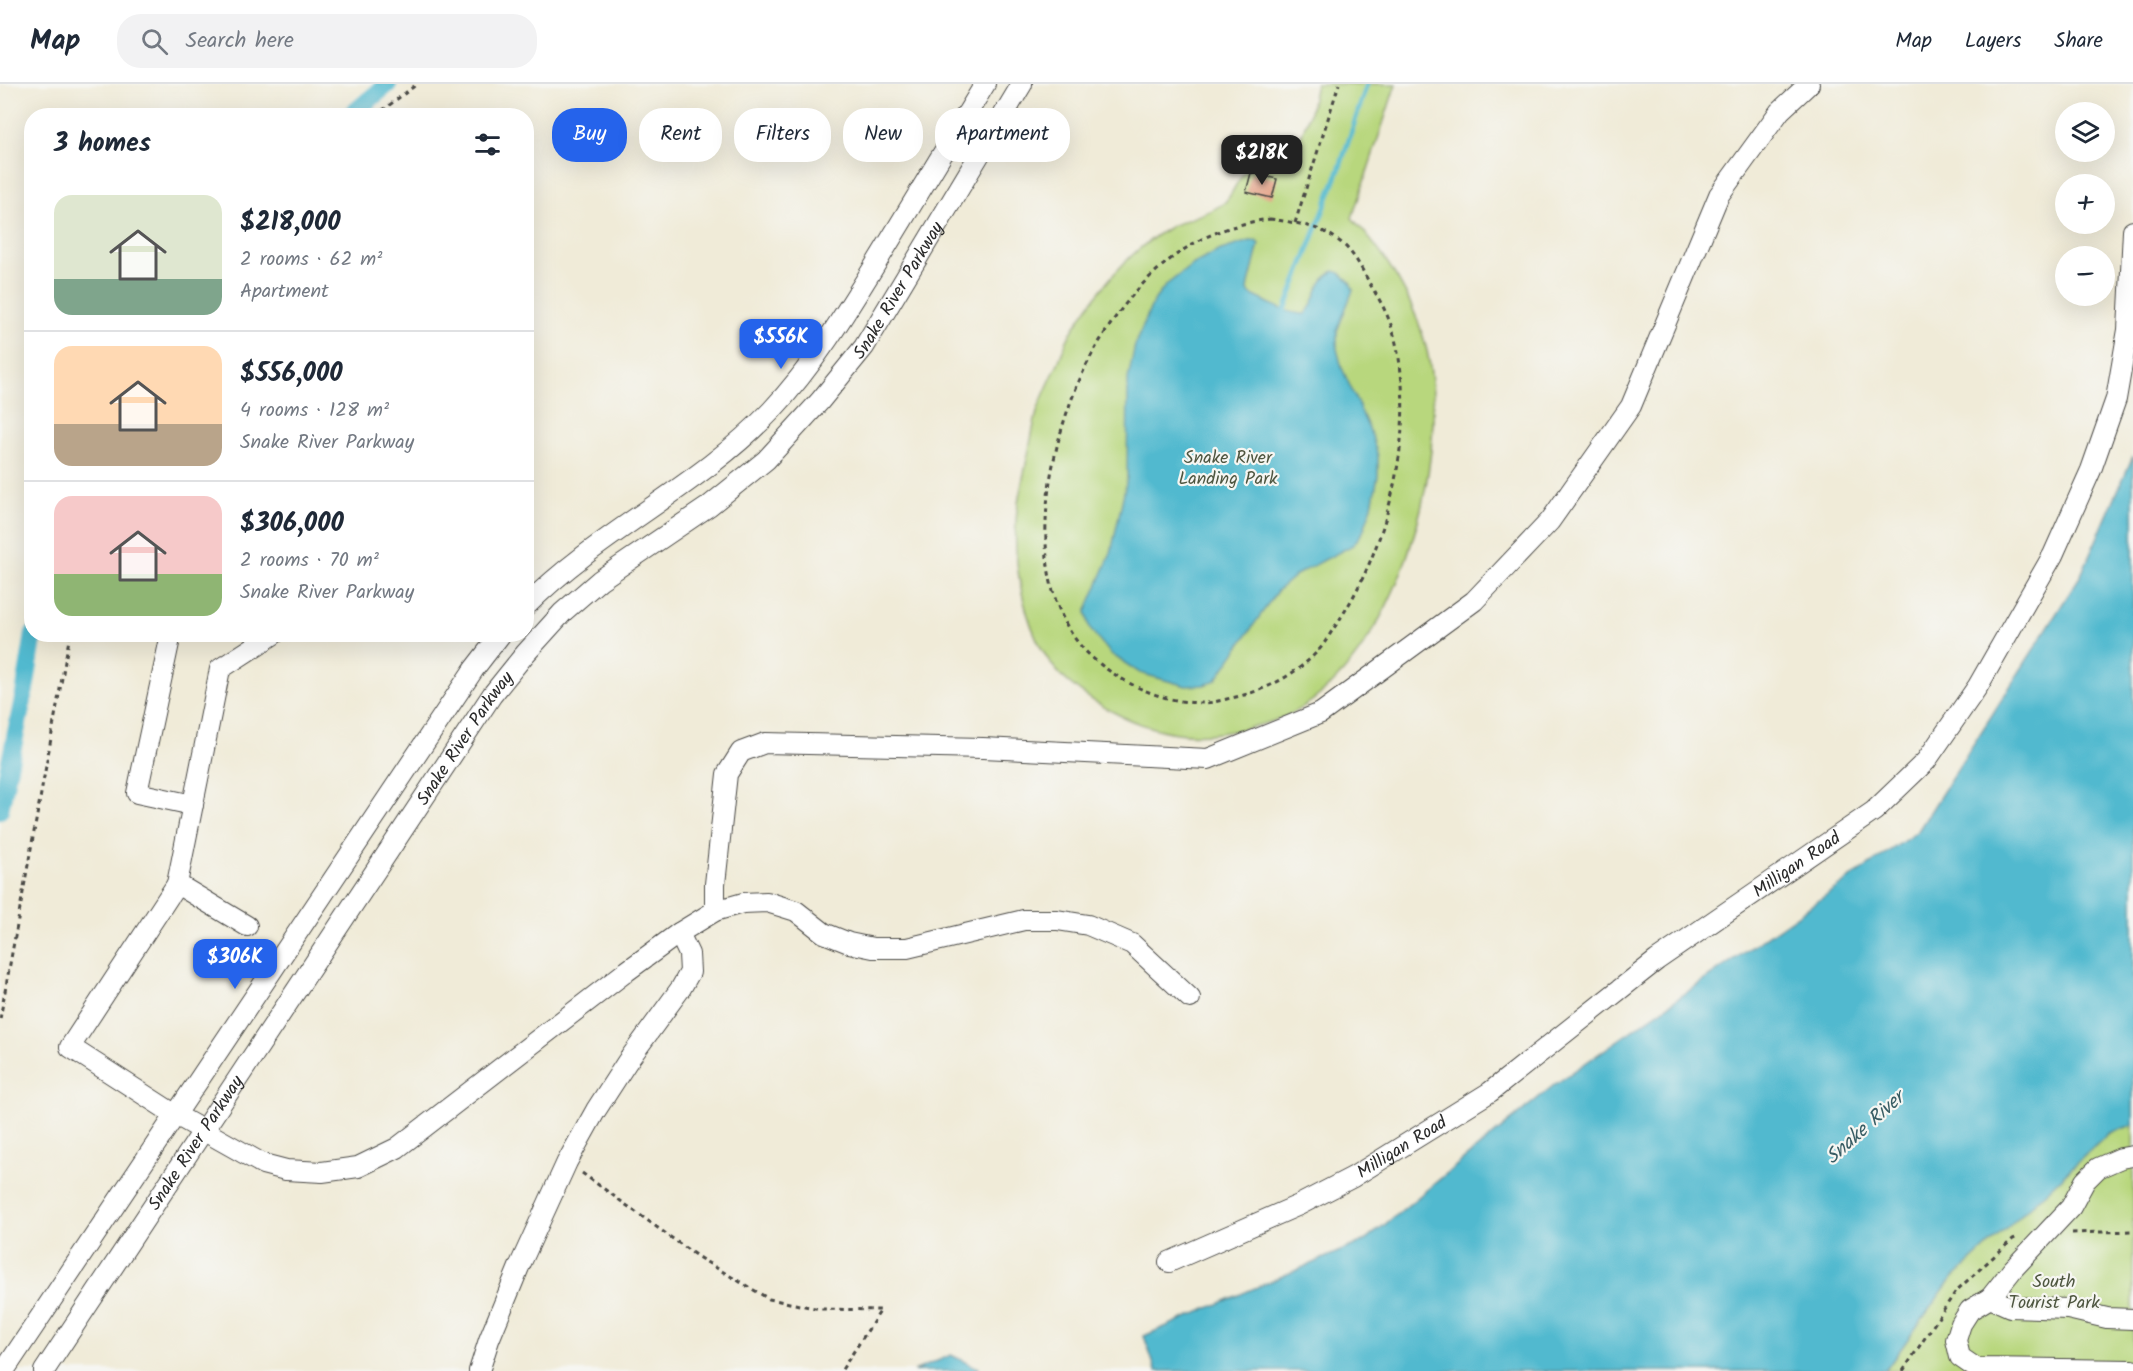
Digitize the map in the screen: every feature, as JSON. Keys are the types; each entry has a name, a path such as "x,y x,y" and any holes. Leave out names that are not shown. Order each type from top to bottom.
{"street":[{"name":"Snake River Parkway","path":"534,598 589,550 701,473 771,411 838,325 985,84"},
{"name":"Snake River Parkway","path":"44,1371 492,695 525,654 578,599 600,580 709,506 765,460 820,401 864,347 1022,84"},
{"path":"715,911 715,884 727,774 741,752 765,742 983,748 1208,759 1321,713 1474,601 1550,521 1631,406 1719,195 1780,111 1809,84"},
{"name":"Milligan Road","path":"1169,1262 1299,1205 1353,1177 1490,1092 1657,960 1874,811 1926,761 1978,686 2047,565 2091,470 2116,399 2128,330 2133,231"},
{"path":"169,642 137,793 193,805"},
{"path":"262,642 220,669 177,884 70,1047 202,1131 263,1164 286,1170 322,1172 358,1167 397,1148 679,933 715,911 743,903 766,902 796,911 824,933 849,943 873,948 907,948 1024,921 1057,920 1088,925 1132,945 1190,998"},
{"name":"Snake River Parkway","path":"4,1371 174,1114 474,669 495,642"},
{"path":"177,884 247,926"},
{"path":"479,1371 519,1267 567,1162 614,1081 690,972 689,954 679,933"},
{"path":"2133,1156 2121,1158 2098,1168 2085,1181 2071,1207 2013,1269 1990,1298 1970,1310 1960,1324 1956,1340 1960,1357 1976,1368 2133,1370"},
{"path":"1990,1298 2010,1306 2068,1309 2107,1318 2133,1319"}],"path":[{"path":"386,108 417,84"},
{"path":"1295,223 1339,84"},
{"path":"1270,219 1295,223 1323,232 1340,241 1363,271 1380,300 1391,326 1399,363 1401,427 1398,466 1386,519 1375,552 1348,608 1318,651 1288,675 1254,693 1207,703 1168,699 1131,684 1098,663 1072,635 1055,600 1046,555 1047,505 1057,452 1073,397 1094,350 1121,309 1152,275 1184,250 1214,232 1241,223 1270,219"},
{"path":"0,1019 69,642"},
{"path":"567,1162 698,1257 769,1299 820,1309 881,1310 872,1328 841,1371"}],"green space":[{"name":"Snake River Landing Park","path":"1316,84 1396,84 1352,218 1377,248 1398,280 1415,314 1427,351 1433,397 1431,450 1422,507 1405,563 1381,616 1351,662 1315,698 1273,721 1234,731 1198,734 1161,730 1123,717 1073,686 1053,665 1031,625 1019,577 1016,531 1019,497 1035,421 1040,403 1069,336 1105,285 1129,259 1156,236 1170,227 1224,203 1252,164 1264,161 1290,166 1310,112"},
{"name":"South Tourist Park","path":"2133,1125 2133,1371 1885,1371 1948,1283 2109,1133"}],"water":[{"path":"1256,241 1259,244 1248,290 1250,294 1277,307 1305,314 1328,275 1334,271 1350,282 1353,290 1337,331 1337,349 1342,368 1372,436 1378,456 1378,476 1372,506 1363,532 1353,545 1296,575 1277,591 1216,680 1204,685 1186,686 1140,673 1111,654 1090,629 1086,612 1111,553 1127,478 1128,379 1135,345 1153,302 1166,285 1192,265 1218,251"},
{"name":"Snake River","path":"2133,456 2133,1125 2109,1133 1948,1283 1885,1371 1156,1371 1144,1336 1366,1240 1554,1085 1918,831 2081,575"},
{"path":"951,1355 978,1368 976,1371 914,1371"}],"building":[{"path":"1251,173 1277,179 1272,198 1246,192"}],"waterway":[{"path":"360,108 388,84"},
{"path":"1285,310 1339,170 1367,84"},
{"path":"0,810 33,642"}]}
